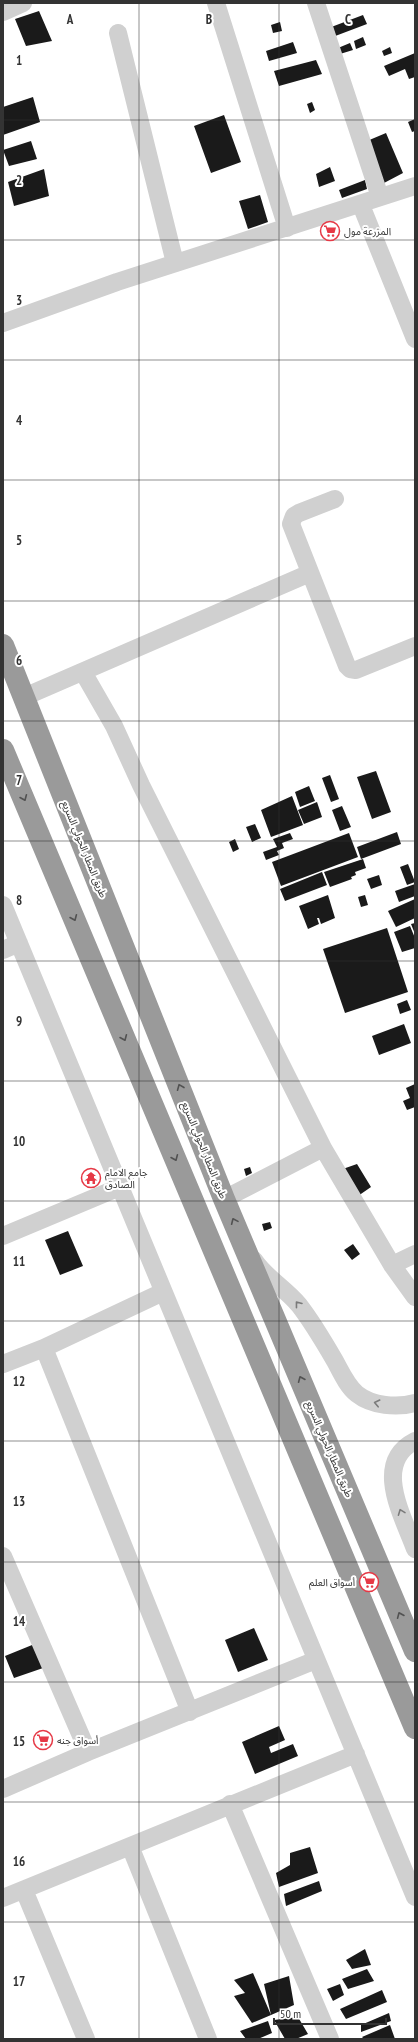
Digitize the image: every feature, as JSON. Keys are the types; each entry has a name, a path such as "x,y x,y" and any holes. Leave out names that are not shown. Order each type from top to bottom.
{"highway":[{"name":"طريق المطار الحولي السريع","path":"5,654 24,697 224,1199 245,1245 415,1651"},
{"path":"3,750 415,1728"}],"street":[{"path":"3,12 23,3"},
{"path":"216,3 287,228"},
{"path":"316,3 380,198"},
{"path":"118,33 175,263"},
{"path":"3,323 117,282 361,205 415,186"},
{"path":"361,205 415,339"},
{"path":"335,500 299,513 292,520 292,529 344,659 350,669 356,670 415,646"},
{"path":"24,697 310,573"},
{"path":"83,672 114,726 144,792 323,1148 392,1265 415,1298"},
{"path":"3,905 11,947 120,1187 415,1897"},
{"path":"224,1199 323,1148"},
{"path":"3,1236 120,1187"},
{"path":"245,1245 263,1272 284,1289 300,1306 356,1394 377,1404 400,1405 415,1403"},
{"path":"392,1265 415,1254"},
{"path":"3,1364 44,1348 163,1292"},
{"path":"44,1348 190,1712"},
{"path":"415,1441 400,1454 396,1461 392,1478 395,1494 415,1549"},
{"path":"3,1556 88,1752"},
{"path":"3,1789 88,1752 316,1660"},
{"path":"3,1898 230,1804 356,1754"},
{"path":"230,1804 330,2039"},
{"path":"130,1846 208,2039"},
{"path":"24,1890 86,2039"}],"building":[{"path":"39,11 52,41 26,46 15,19"},
{"path":"363,15 367,24 330,38 326,29"},
{"path":"280,22 282,31 273,33 271,25"},
{"path":"363,37 366,45 356,49 354,41"},
{"path":"293,42 297,53 269,61 266,51"},
{"path":"350,43 353,50 340,54 338,48"},
{"path":"390,47 392,53 384,56 382,51"},
{"path":"415,53 415,77 409,79 405,69 389,76 384,66"},
{"path":"316,60 322,74 279,86 274,71"},
{"path":"33,97 40,122 3,135 3,107"},
{"path":"312,102 315,110 310,113 307,104"},
{"path":"224,115 241,162 211,173 194,126"},
{"path":"415,119 415,131 412,132 408,122"},
{"path":"386,133 403,173 384,183 367,141"},
{"path":"31,141 37,159 9,166 3,150"},
{"path":"330,167 335,181 319,187 316,174"},
{"path":"44,169 49,196 14,206 8,182"},
{"path":"365,180 367,189 342,198 339,190"},
{"path":"260,195 268,222 248,229 239,201"},
{"path":"376,771 391,812 372,819 357,777"},
{"path":"330,775 339,799 331,802 322,778"},
{"path":"309,786 315,801 300,807 295,792"},
{"path":"292,796 303,825 271,837 261,810"},
{"path":"317,802 322,817 304,824 298,810"},
{"path":"342,806 351,827 340,831 332,810"},
{"path":"255,824 261,838 252,842 246,827"},
{"path":"397,832 401,844 361,859 357,847"},
{"path":"290,833 293,839 282,843 284,848 277,851 279,855 266,860 263,852 277,847 273,839"},
{"path":"349,833 358,857 281,886 272,862"},
{"path":"235,839 239,849 233,852 229,842"},
{"path":"363,859 366,868 355,872 356,875 351,877 352,879 330,887 324,872"},
{"path":"408,864 415,882 407,885 400,867"},
{"path":"322,872 327,885 285,901 280,889"},
{"path":"379,875 382,885 371,889 367,879"},
{"path":"415,884 415,896 399,902 395,891"},
{"path":"328,895 335,918 321,924 319,918 317,918 319,924 308,929 299,906"},
{"path":"365,895 368,905 361,907 358,897"},
{"path":"415,899 415,918 396,927 388,911"},
{"path":"415,923 415,934 411,924"},
{"path":"410,926 415,938 415,948 402,952 394,932"},
{"path":"387,928 408,992 345,1013 323,949"},
{"path":"407,1000 411,1010 400,1014 397,1004"},
{"path":"404,1024 411,1043 379,1055 372,1036"},
{"path":"415,1084 415,1107 407,1110 403,1101 410,1098 406,1088"},
{"path":"357,1164 371,1187 358,1196 337,1171"},
{"path":"250,1167 252,1173 246,1176 244,1169"},
{"path":"270,1222 272,1228 264,1231 262,1224"},
{"path":"68,1231 83,1266 60,1275 45,1240"},
{"path":"353,1244 360,1254 352,1260 344,1250"},
{"path":"254,1628 268,1660 238,1672 225,1640"},
{"path":"37,1643 46,1667 14,1678 5,1656"},
{"path":"279,1726 285,1740 269,1747 271,1753 293,1744 298,1756 255,1774 242,1742"},
{"path":"310,1847 318,1873 279,1887 276,1873 290,1865 290,1853"},
{"path":"319,1881 322,1891 286,1906 284,1894"},
{"path":"365,1949 371,1965 352,1969 346,1960"},
{"path":"367,1969 374,1981 348,1989 342,1979"},
{"path":"253,1973 271,2015 252,2023 234,1996 245,1993 234,1980"},
{"path":"289,1976 294,2005 271,2015 264,1984"},
{"path":"340,1984 344,1995 333,2001 327,1989"},
{"path":"382,1990 387,2002 346,2019 340,2009"},
{"path":"389,2013 391,2021 361,2032 361,2025"},
{"path":"298,2017 308,2034 296,2039 285,2039 274,2020"},
{"path":"268,2021 272,2033 258,2039 246,2039 240,2031"},
{"path":"390,2025 395,2039 364,2039 362,2037"}],"place":[{"name":"المزرعة مول","path":"330,231"},
{"name":"جامع الامام الصادق","path":"91,1178"},
{"name":"أسواق العلم","path":"369,1582"},
{"name":"أسواق جنه","path":"43,1740"}]}
